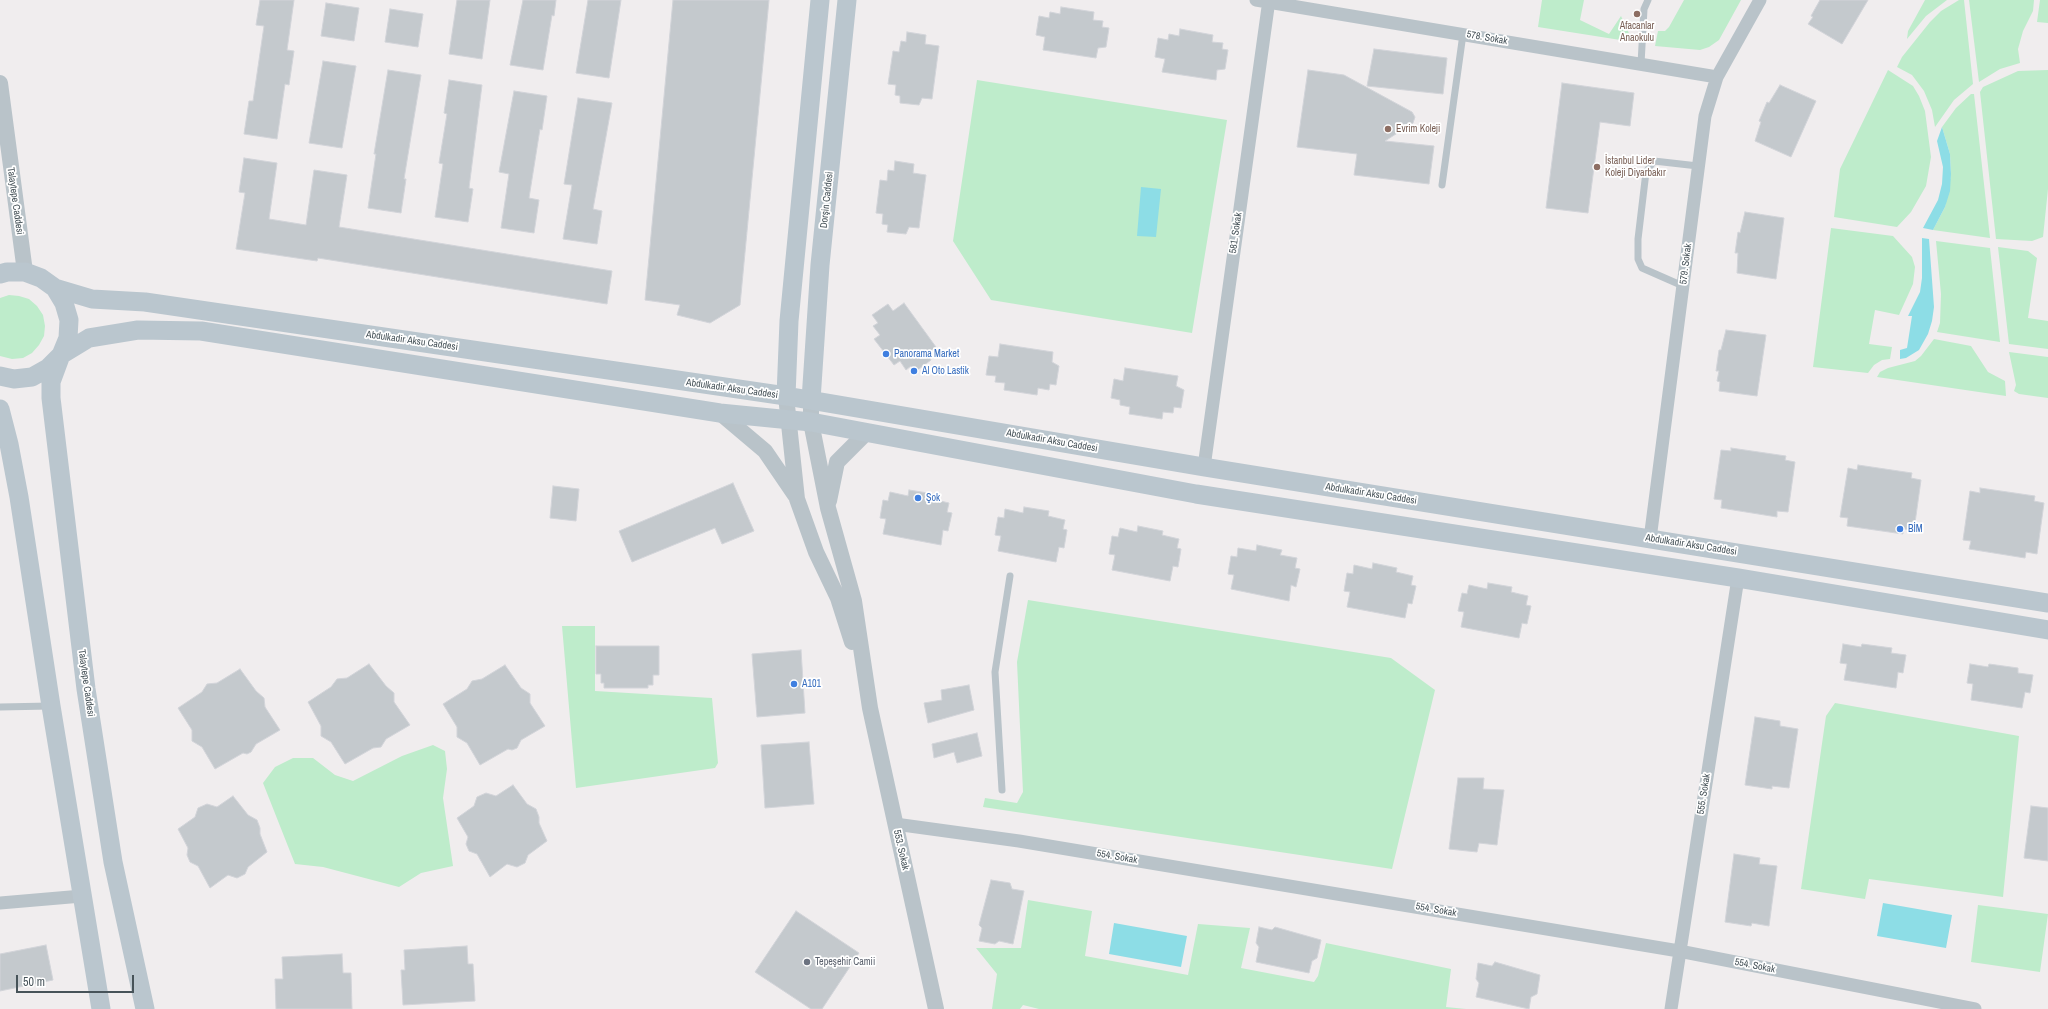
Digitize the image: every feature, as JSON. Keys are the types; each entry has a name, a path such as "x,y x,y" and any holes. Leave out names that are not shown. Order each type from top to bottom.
{"main road":[{"path":"786,396 789,321 820,0"},
{"name":"Dorşin Caddesi","path":"810,400 820,265 847,0"},
{"path":"8,271 41,278 55,288"},
{"name":"Abdulkadir Aksu Caddesi","path":"55,288 92,299 145,302 786,396 1204,466 2048,603"},
{"name":"Talaytepe Caddesi","path":"55,288 64,303 69,320 68,338 51,382 51,398 86,689 113,862 145,1009"},
{"path":"0,376 14,379 32,377 48,368 61,355 89,338 138,330 201,331 720,413 788,421 812,422 1196,494 1738,578 2048,630"},
{"path":"0,409 9,444 18,497 101,1009"}],"street":[{"name":"579. Sokak","path":"1650,539 1705,116 1717,77 1760,0"},
{"name":"578. Sokak","path":"1264,1 1717,77"},
{"name":"581. Sokak","path":"1204,466 1264,1"},
{"name":"Talaytepe Caddesi","path":"0,83 8,271"},
{"path":"786,396 797,499"},
{"path":"810,400 812,422 828,508 854,601 868,691"},
{"path":"720,413 758,444 770,457 797,499 816,552 838,598 868,691"},
{"path":"828,508 837,462 866,433"},
{"name":"555. Sokak","path":"1671,1009 1738,578"},
{"name":"553. Sokak","path":"868,691 895,824 936,1009"},
{"name":"554. Sokak","path":"895,824 1019,840 1679,951 1975,1009"},
{"path":"0,903 82,896"}],"lane":[{"path":"1641,64 1644,9 1648,0"},
{"path":"1442,185 1463,34"},
{"path":"1683,286 1642,268 1638,259 1638,239 1646,172 1654,161 1698,166"},
{"path":"1002,790 995,672 1010,576"},
{"path":"0,707 51,706"}],"green space":[{"path":"1542,0 1584,0 1580,20 1609,34 1621,16 1633,42 1538,27"},
{"path":"1684,0 1741,0 1719,40 1709,47 1700,50 1655,46 1658,31 1665,31 1669,27"},
{"path":"1925,0 1947,0 1926,16 1907,39 1908,31"},
{"path":"1959,0 1964,0 1973,84 1954,100 1935,127 1932,110 1924,91 1912,75 1897,67 1902,57 1930,22 1941,11"},
{"path":"1969,0 2034,0 2033,11 2023,31 2018,49 2020,63 2000,69 1979,82"},
{"path":"2040,0 2048,0 2048,23 2037,22"},
{"path":"1888,70 1913,86 1919,96 1925,111 1931,157 1926,186 1911,212 1897,227 1834,217 1840,169"},
{"path":"2048,70 2048,189 2043,237 2032,241 1996,239 1980,92 1983,87 2018,71"},
{"path":"977,80 1227,120 1192,333 991,300 953,241"},
{"path":"1971,94 1974,94 1990,238 1933,230 1945,207 1951,174 1950,154 1942,127 1956,108"},
{"path":"1831,228 1893,236 1912,257 1915,267 1913,284 1899,315 1875,310 1869,344 1892,347 1890,359 1882,360 1874,365 1868,373 1813,367"},
{"path":"1936,241 1990,248 2000,342 1937,332 1940,323 1941,294"},
{"path":"1998,247 2028,251 2037,258 2028,318 2048,321 2048,349 2009,344"},
{"path":"9,295 29,299 37,306 43,315 45,326 44,336 32,353 23,358 12,359 0,356 0,298"},
{"path":"1934,339 1971,346 1988,372 2005,381 2006,396 1877,377 1880,372 1888,368 1915,361 1921,356"},
{"path":"2009,352 2048,357 2048,398 2019,394 2014,391 2016,385"},
{"path":"1028,600 1391,658 1435,690 1392,869 983,807 985,798 1017,803 1023,792 1017,662"},
{"path":"562,626 595,626 595,691 712,698 718,763 715,768 576,788"},
{"path":"1835,703 2019,736 2003,897 1869,879 1865,899 1801,889 1826,716"},
{"path":"433,745 445,751 447,769 443,798 453,866 421,873 399,887 323,867 295,864 263,783 275,767 293,758 313,758 335,775 353,781 402,756"},
{"path":"1028,900 1092,911 1085,956 1188,975 1198,924 1250,928 1241,968 1314,982 1318,976 1326,943 1451,969 1446,1007 1466,1009 1039,1009 1023,1005 1020,1009 992,1009 997,974 976,948 1021,948"},
{"path":"1978,905 2048,914 2040,972 1971,962"}],"water":[{"path":"1942,127 1950,154 1950,191 1945,207 1933,230 1923,228 1938,200 1942,184 1943,167 1937,141"},
{"path":"1141,187 1161,189 1156,237 1137,236"},
{"path":"1922,238 1929,239 1934,307 1932,321 1928,334 1919,350 1906,358 1900,359 1900,350 1907,348 1912,316 1908,316 1920,292 1922,278"},
{"path":"1883,903 1952,915 1946,948 1877,936"},
{"path":"1114,923 1187,936 1181,967 1109,954"}],"building":[{"path":"260,0 294,0 287,50 294,51 289,85 285,84 277,139 244,134 249,101 253,101 264,26 256,25"},
{"path":"457,0 490,0 482,59 449,54"},
{"path":"523,0 556,0 543,70 510,65"},
{"path":"588,0 621,0 609,78 576,73"},
{"path":"673,0 769,0 740,305 710,323 677,315 680,305 645,300"},
{"path":"1820,0 1868,0 1842,44 1808,24 1813,17 1811,16"},
{"path":"326,3 359,8 354,41 321,36"},
{"path":"1061,7 1094,12 1093,20 1103,21 1102,27 1109,28 1106,47 1098,48 1096,58 1043,50 1045,37 1036,35 1039,16 1049,18 1050,12 1060,14"},
{"path":"390,9 423,14 418,47 385,42"},
{"path":"1180,29 1213,35 1212,42 1223,43 1222,49 1228,50 1225,69 1217,70 1216,80 1162,72 1165,59 1155,57 1158,38 1168,40 1169,34 1179,36"},
{"path":"907,32 926,35 925,44 939,46 932,99 922,98 919,105 900,103 900,96 895,95 896,85 888,84 893,51 899,52 901,41 906,42"},
{"path":"1374,49 1447,58 1443,94 1367,86"},
{"path":"323,61 356,66 342,148 309,143"},
{"path":"388,70 421,75 404,179 406,179 401,213 368,208 376,154 374,154"},
{"path":"1308,70 1344,75 1412,112 1415,117 1413,123 1385,141 1434,146 1429,184 1354,175 1357,154 1297,147"},
{"path":"449,80 482,85 469,188 473,189 468,222 435,217 443,164 439,163 447,114 444,113"},
{"path":"1562,83 1634,93 1630,126 1600,122 1588,213 1546,208"},
{"path":"1780,85 1816,101 1791,157 1755,141 1761,122 1759,121 1767,102 1769,103"},
{"path":"514,91 547,96 529,198 539,200 534,233 501,228 509,174 499,172"},
{"path":"578,98 612,103 593,209 602,211 597,244 563,239 572,185 564,184"},
{"path":"244,158 277,163 269,219 306,225 314,170 347,175 339,227 612,271 607,304 318,258 317,261 236,249 245,193 239,192"},
{"path":"895,161 914,164 913,173 926,175 919,228 909,227 906,234 887,232 888,225 882,224 883,214 876,213 880,180 887,181 888,170 894,171"},
{"path":"1745,212 1784,218 1776,279 1737,273 1738,253 1735,253 1738,232 1740,233"},
{"path":"904,303 936,347 928,353 931,360 915,372 911,366 906,370 900,361 894,365 874,339 880,335 873,326 878,323 872,315 888,304 893,311"},
{"path":"1726,330 1766,335 1757,396 1719,391 1720,382 1717,381 1719,371 1716,371 1719,350 1721,350"},
{"path":"1000,344 1053,352 1052,362 1059,366 1056,385 1050,384 1049,390 1038,388 1037,395 1004,390 1005,383 995,382 996,376 986,375 989,356 998,357"},
{"path":"1125,368 1178,376 1176,386 1184,390 1181,408 1174,407 1173,413 1163,412 1162,419 1129,414 1130,407 1120,405 1120,400 1111,398 1114,379 1123,381"},
{"path":"1731,448 1786,456 1785,460 1795,462 1788,512 1777,511 1777,517 1721,508 1722,500 1714,499 1721,450 1731,451"},
{"path":"1858,465 1912,473 1911,478 1921,480 1914,530 1903,529 1903,534 1847,526 1848,518 1840,517 1848,468 1857,470"},
{"path":"733,483 754,531 722,544 715,528 632,562 619,531"},
{"path":"553,486 579,489 576,521 550,518"},
{"path":"1980,488 2035,496 2034,501 2044,503 2037,554 2026,552 2025,558 1969,549 1971,541 1963,540 1970,491 1980,493"},
{"path":"909,490 934,494 932,499 949,503 947,512 952,513 948,531 943,530 941,545 883,534 886,519 880,518 883,500 888,501 890,492 908,496"},
{"path":"1024,507 1049,511 1048,516 1065,520 1063,529 1067,530 1064,548 1059,547 1056,562 998,551 1001,536 995,535 998,517 1004,518 1005,509 1023,513"},
{"path":"1138,526 1163,531 1162,535 1179,539 1177,548 1181,549 1178,567 1173,566 1170,581 1112,570 1115,555 1109,554 1112,536 1118,537 1120,528 1137,532"},
{"path":"1257,545 1282,550 1280,555 1297,558 1295,568 1300,569 1296,587 1291,585 1289,601 1231,589 1234,575 1228,574 1231,556 1237,557 1238,548 1256,551"},
{"path":"1373,563 1397,568 1396,572 1413,576 1411,585 1416,586 1412,604 1408,603 1405,618 1347,607 1350,592 1344,591 1347,573 1353,574 1354,565 1372,569"},
{"path":"1488,583 1512,587 1511,592 1528,596 1526,605 1531,606 1527,624 1522,623 1519,638 1461,627 1464,612 1458,611 1462,593 1467,594 1469,585 1487,589"},
{"path":"1843,644 1861,647 1862,644 1892,648 1891,653 1906,655 1903,673 1898,672 1896,688 1844,680 1847,664 1840,663"},
{"path":"596,646 659,646 659,675 653,675 653,685 648,685 648,688 604,688 604,683 601,683 601,674 596,674"},
{"path":"801,650 805,713 757,717 752,654"},
{"path":"369,664 386,686 394,693 394,702 410,725 386,739 381,747 373,748 345,764 331,742 321,736 321,726 308,702 331,687 337,679 347,678"},
{"path":"1970,664 1988,667 1989,664 2018,668 2018,673 2033,675 2030,693 2025,692 2022,708 1971,700 1973,684 1967,683"},
{"path":"505,665 521,688 530,694 530,703 545,726 521,740 517,748 512,750 508,749 480,765 467,743 457,737 457,727 443,704 467,689 472,681 482,679"},
{"path":"240,669 256,691 264,698 265,707 280,730 256,744 251,752 247,754 243,753 215,769 202,747 192,741 192,730 178,708 202,692 207,684 217,683"},
{"path":"969,685 974,710 928,723 924,703 942,700 941,690"},
{"path":"1755,717 1780,721 1780,726 1798,729 1789,788 1772,786 1772,789 1745,785"},
{"path":"977,733 982,756 957,763 954,752 934,758 932,744"},
{"path":"809,742 814,804 765,808 761,745"},
{"path":"1458,778 1484,778 1483,789 1504,790 1497,845 1479,843 1477,852 1449,849"},
{"path":"513,785 527,804 536,809 539,817 539,823 547,841 528,855 525,863 517,867 507,864 490,877 477,854 469,851 466,844 468,837 457,818 474,806 477,797 486,793 496,796"},
{"path":"233,796 248,815 257,820 260,828 260,834 267,852 248,867 245,874 237,878 228,875 210,888 198,866 190,862 187,855 188,848 178,829 195,817 198,808 207,804 217,807"},
{"path":"2031,806 2048,808 2048,861 2024,858"},
{"path":"1734,854 1760,858 1759,864 1777,866 1769,926 1752,923 1751,926 1725,922"},
{"path":"991,880 1010,883 1012,889 1024,891 1013,944 999,941 995,944 979,941 982,928 979,925"},
{"name":"Tepeşehir Camii","path":"796,911 859,953 822,1009 811,1009 755,972"},
{"path":"1259,927 1272,930 1275,927 1321,940 1317,958 1312,961 1309,973 1256,962 1259,947 1256,943"},
{"path":"46,945 53,980 0,991 0,954"},
{"path":"467,946 468,964 473,964 475,1001 403,1005 401,970 405,970 404,950"},
{"path":"342,954 343,973 351,973 352,1009 276,1009 275,979 283,979 282,957"},
{"path":"1495,962 1540,975 1537,994 1531,997 1529,1009 1476,997 1479,983 1476,979 1478,963 1492,966"}],"place":[{"name":"Afacanlar Anaokulu","path":"1637,14"},
{"name":"Evrim Koleji","path":"1388,129"},
{"name":"İstanbul Lider Koleji Diyarbakır","path":"1597,167"},
{"name":"Panorama Market","path":"886,354"},
{"name":"Al Oto Lastik","path":"914,371"},
{"name":"Şok","path":"918,498"},
{"name":"BİM","path":"1900,529"},
{"name":"A101","path":"794,684"},
{"name":"Tepeşehir Camii","path":"807,962"}]}
